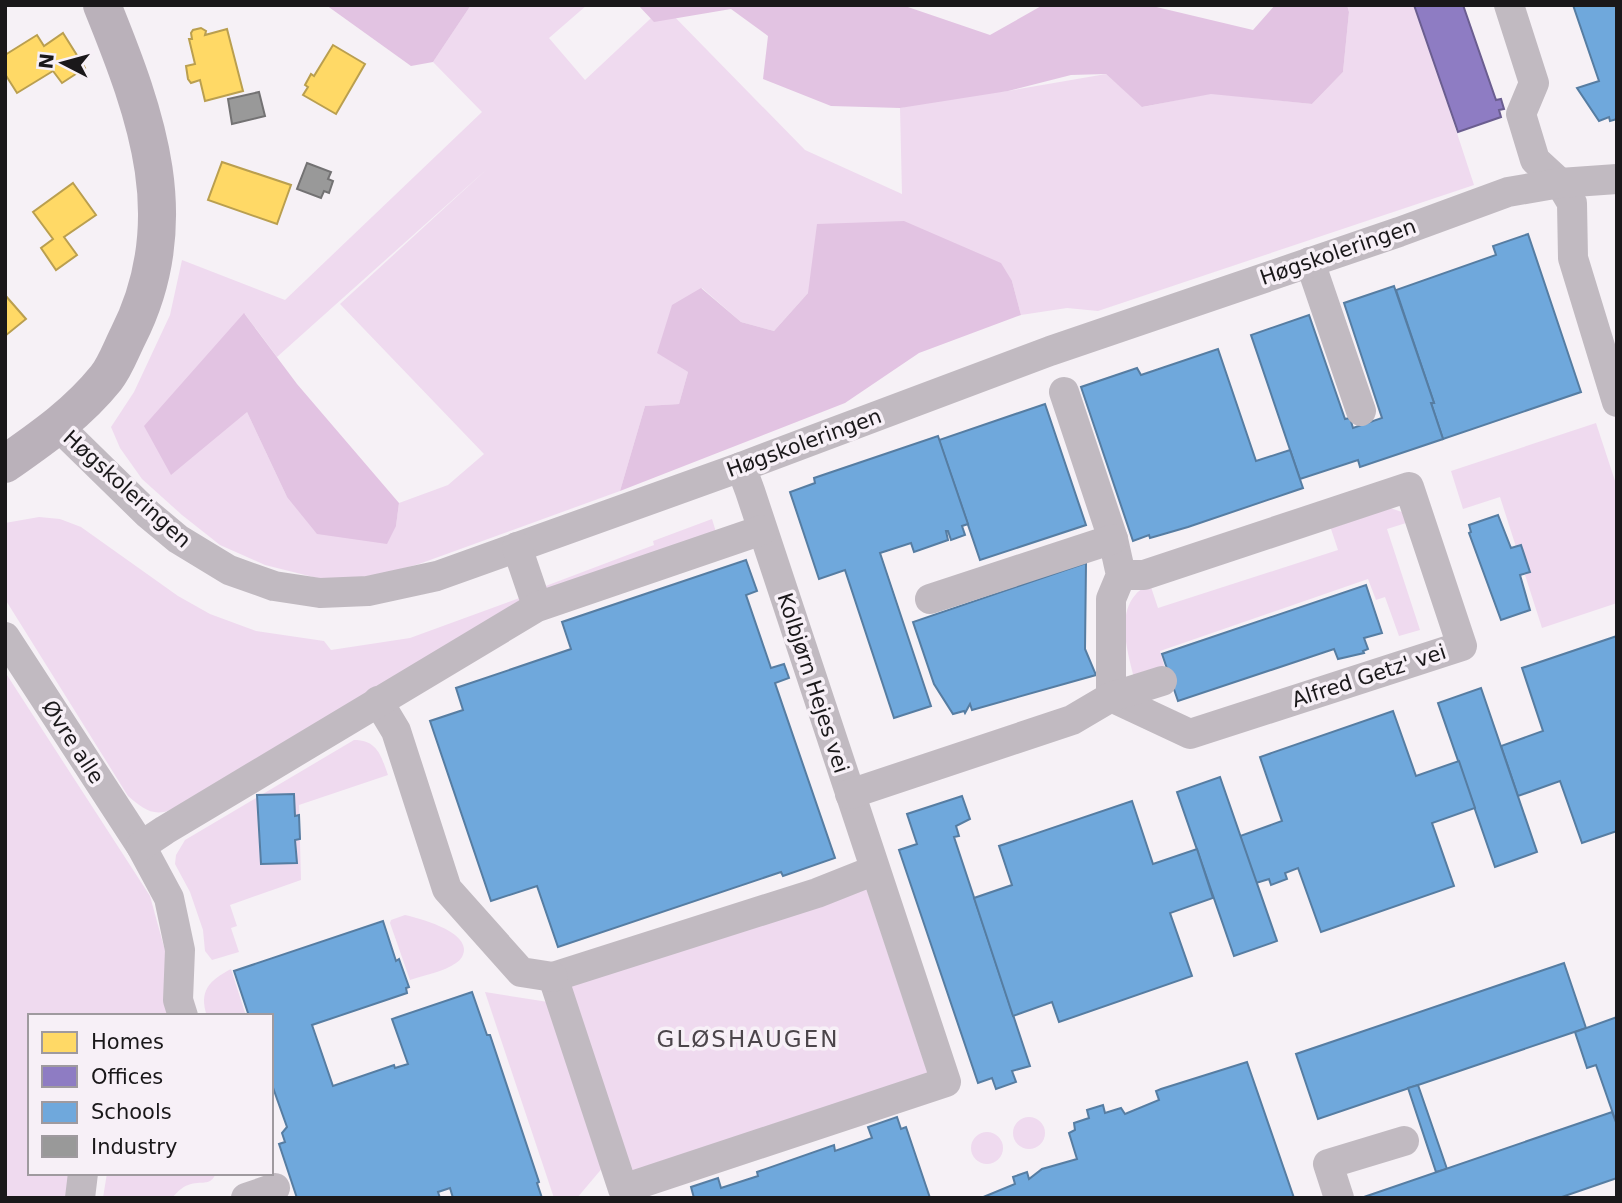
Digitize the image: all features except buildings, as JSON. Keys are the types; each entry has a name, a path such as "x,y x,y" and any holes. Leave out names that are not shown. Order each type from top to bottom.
{"main road":[{"path":"5,464 58,426 85,402 108,376 143,303 155,256 159,215 155,170 125,62 102,5"}],"street":[{"path":"1509,5 1534,83 1521,114 1535,160 1574,181 1573,258 1617,402"},
{"name":"Høgskoleringen","path":"1574,181 1617,164"},
{"name":"Høgskoleringen","path":"58,426 138,505 178,539 229,570 274,586 320,593 368,591 437,576 741,467 1050,351 1508,192 1574,181 1617,178"},
{"path":"1310,262 1361,411"},
{"path":"1064,392 1113,539 1121,575 1111,599 1111,697"},
{"name":"Kolbjørn Hejes vei","path":"741,467 850,794 1072,720 1111,697 1162,681"},
{"name":"Alfred Getz' vei","path":"1111,697 1190,734 1462,646 1409,487 1144,575 1121,575"},
{"path":"141,846 537,607 762,530"},
{"path":"930,599 1113,539"},
{"path":"517,547 533,594"},
{"name":"Øvre alle","path":"5,638 141,846 169,898 180,950 178,1000 182,1014"},
{"path":"378,701 396,731 447,890 522,972 553,977 817,893 875,870"},
{"path":"553,977 623,1189 630,1192 782,1144 946,1082 850,794"},
{"path":"1339,1198 1328,1164 1404,1141"},
{"path":"80,1198 83,1175"},
{"path":"240,1175 254,1195"}],"shaded area":[{"path":"326,5 471,5 433,62 411,66"},
{"path":"471,5 587,5 549,38 585,80 664,6 805,150 902,194 900,108 951,96 1008,91 1106,74 1143,107 1217,92 1312,104 1343,72 1349,12 1347,5 1415,5 1474,185 1098,311 1067,308 1021,315 1012,281 808,293 774,331 741,322 702,288 658,353 688,372 679,404 645,406 620,491 419,564 369,578 317,578 265,565 220,545 182,515 142,479 120,448 111,427 134,392 170,315 182,260 285,300 482,112 433,62","holes":["487,169 340,304 484,454 448,485 399,503 396,526 287,497 247,412 245,314 277,357"]},
{"path":"638,5 902,5 990,35 1043,5 1148,5 1253,30 1275,5 1347,5 1349,12 1343,72 1312,104 1211,94 1142,107 1106,74 1071,75 1008,91 900,108 831,106 763,79 768,36 731,9 654,22"},
{"path":"904,221 1001,263 1012,281 1021,315 919,353 845,403 620,491 645,406 679,404 688,372 657,353 672,305 701,288 741,322 774,331 808,293 817,224"},
{"path":"244,313 297,384 399,503 396,526 387,544 317,534 287,497 247,412 171,475 144,426"},
{"path":"1596,423 1617,487 1617,603 1542,628 1500,497 1463,509 1451,471"},
{"path":"1390,508 1402,512 1406,523 1387,529 1420,630 1399,636 1385,597 1376,600 1368,579 1160,651 1165,669 1134,678 1125,635 1126,613 1136,594 1150,584 1158,608 1338,550 1330,526"},
{"path":"39,517 60,519 81,527 178,596 210,614 256,631 324,641 331,650 410,638 522,597 524,600 172,809 154,812 143,808 128,796 5,599 5,523"},
{"path":"712,519 716,532 545,591 543,587 654,545 653,541"},
{"path":"5,672 150,896 182,1014 28,1014 28,1175 83,1175 80,1198 5,1198"},
{"path":"354,740 368,743 377,750 388,775 299,805 301,880 230,905 237,926 231,928 239,952 212,960 205,951 203,930 190,892 175,864 176,855 185,840"},
{"path":"866,887 929,1077 631,1176 568,986"},
{"path":"405,915 440,926 457,936 464,949 461,959 446,969 410,980 390,923 391,920"},
{"path":"231,969 245,1014 207,1014 205,993 217,977"},
{"path":"485,992 548,1002 604,1166 577,1198 554,1198"},
{"path":"1029,1117 1040,1122 1045,1133 1040,1144 1029,1149 1018,1144 1013,1133 1018,1122"},
{"path":"987,1132 998,1137 1003,1148 998,1159 987,1164 976,1159 971,1148 976,1137"},
{"path":"107,1175 215,1175 209,1181 186,1186 172,1198 103,1198"}],"district":[{"name":"GLØSHAUGEN","path":"748,1039"}]}
